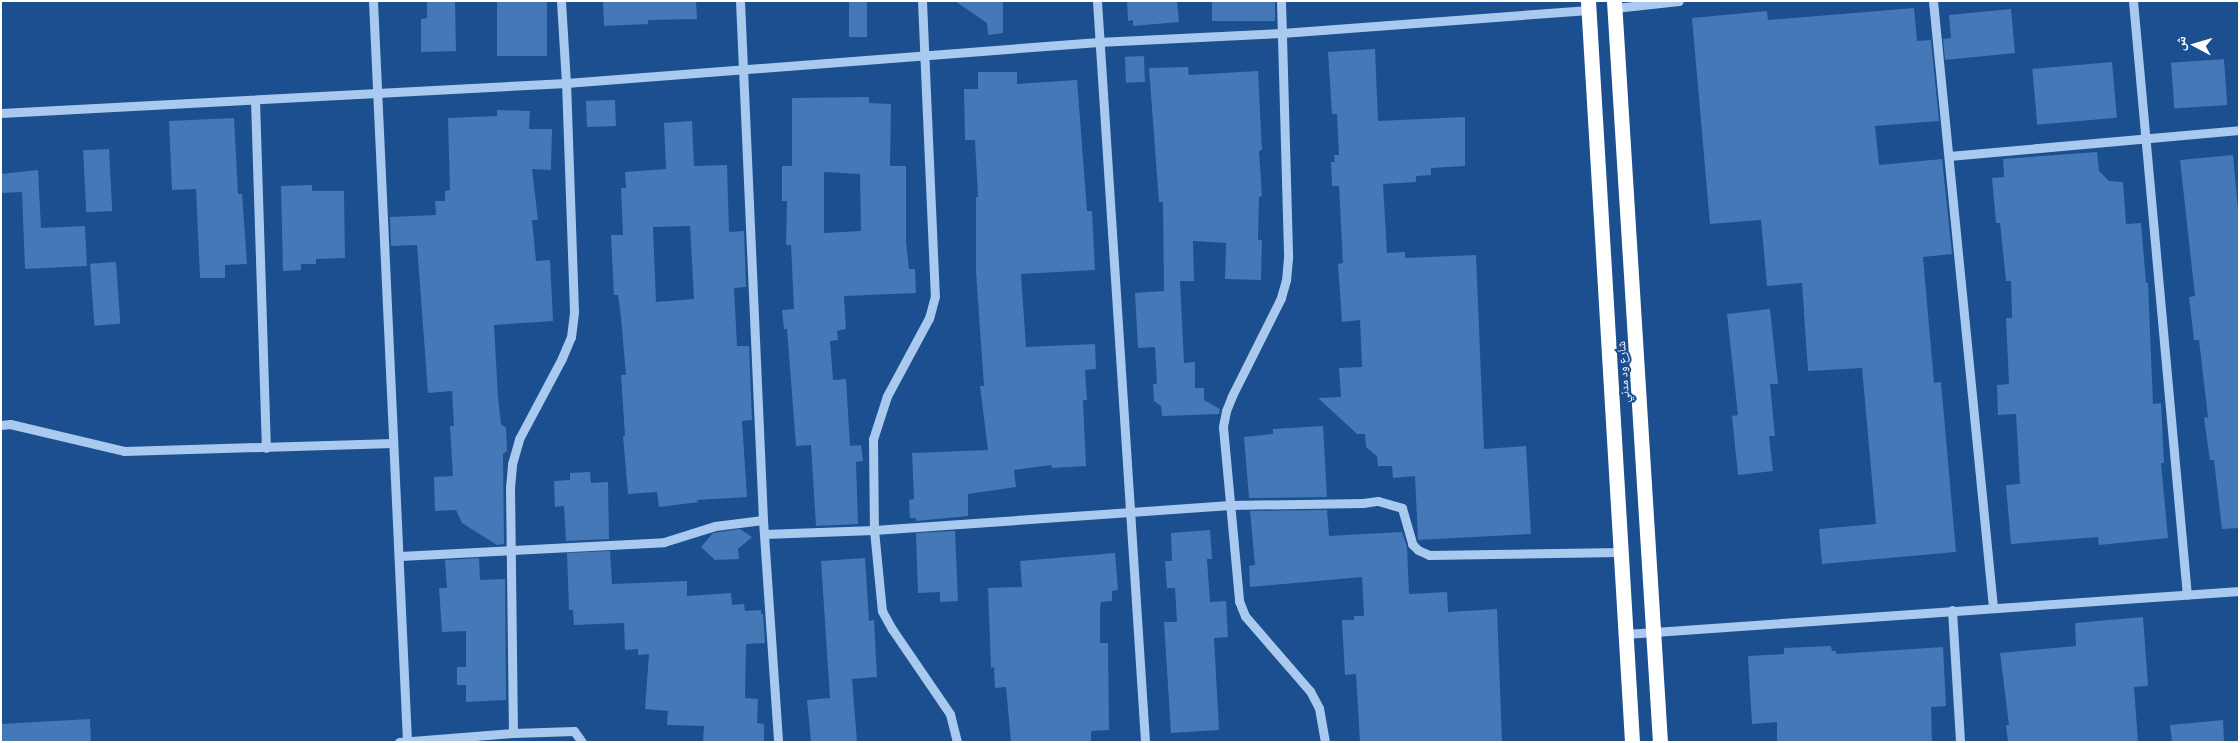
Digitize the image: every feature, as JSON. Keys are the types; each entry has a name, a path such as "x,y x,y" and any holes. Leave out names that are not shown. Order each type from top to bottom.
{"highway":[{"name":"شارع ود مدني","path":"1615,4 1660,742"},
{"name":"شارع ود مدني","path":"1589,6 1632,742"}],"street":[{"path":"373,1 379,94 393,443 400,556 404,741 513,733 574,731 582,742"},
{"path":"513,733 510,488 512,464 519,439 562,358 570,337 573,320 566,83 561,1"},
{"path":"740,1 764,534 778,742"},
{"path":"922,1 935,296 929,318 887,396 873,439 874,530 882,611 892,629 950,714 957,742"},
{"path":"1097,1 1098,42 1145,742"},
{"path":"1281,1 1288,258 1286,280 1280,298 1226,411 1223,427 1239,601 1245,616 1310,692 1320,708 1325,742"},
{"path":"1615,4 1679,1"},
{"path":"1933,1 1993,607"},
{"path":"2133,1 2187,595"},
{"path":"1,113 566,83 925,57 1098,42 1282,33 1589,6"},
{"path":"255,100 266,448"},
{"path":"1949,156 2239,130"},
{"path":"1,425 10,424 124,451 393,443"},
{"path":"764,534 874,530 1230,505 1363,503 1378,501 1402,508 1412,544 1418,550 1429,555 1621,552"},
{"path":"400,556 511,552 664,542 715,526 764,520"},
{"path":"1626,634 1993,607 2239,592"},
{"path":"1952,610 1960,742"}],"building":[{"path":"427,1 455,1 456,51 421,52 421,19 427,18"},
{"path":"497,1 547,1 547,56 497,56"},
{"path":"603,1 696,1 697,19 648,20 648,24 604,26"},
{"path":"849,1 867,1 867,37 849,37"},
{"path":"955,1 1003,1 1003,33 988,35 987,23"},
{"path":"1127,1 1177,1 1179,22 1133,26 1133,20 1128,21"},
{"path":"1212,1 1275,1 1275,21 1212,21"},
{"path":"1914,8 1917,41 1931,40 1939,121 1875,126 1879,165 1942,159 1952,254 1923,257 1934,383 1941,382 1956,552 1822,564 1819,529 1876,524 1862,368 1808,371 1802,283 1767,286 1761,220 1710,224 1692,18 1767,11 1768,20"},
{"path":"2011,9 2015,53 1945,60 1943,39 1951,38 1949,15"},
{"path":"1375,49 1378,121 1465,117 1465,166 1431,168 1431,175 1416,176 1416,182 1383,184 1387,253 1405,252 1405,258 1476,255 1484,449 1526,446 1531,534 1418,540 1415,476 1393,478 1392,466 1378,466 1377,456 1366,447 1365,434 1357,434 1318,398 1341,397 1339,368 1362,367 1360,320 1342,322 1338,264 1343,263 1339,186 1332,186 1331,162 1335,162 1334,155 1339,155 1337,114 1332,114 1328,52"},
{"path":"1144,56 1145,82 1126,83 1125,57"},
{"path":"2224,59 2227,105 2174,109 2171,63"},
{"path":"2112,62 2117,118 2037,125 2032,69"},
{"path":"1188,67 1189,75 1258,71 1262,150 1259,151 1262,196 1259,197 1258,240 1262,240 1261,280 1225,279 1226,243 1193,241 1194,281 1180,281 1184,363 1195,362 1195,388 1204,388 1204,400 1220,409 1219,414 1162,416 1161,406 1154,401 1153,384 1157,384 1155,347 1138,348 1135,293 1164,291 1163,202 1159,202 1149,68"},
{"path":"978,72 1017,72 1017,84 1077,80 1087,211 1092,211 1095,270 1021,274 1026,347 1095,344 1096,369 1085,370 1087,400 1083,400 1086,466 1052,468 1051,465 1014,470 1016,487 968,494 968,516 916,521 916,518 910,518 909,500 914,499 912,453 988,450 980,386 984,386 976,272 976,197 978,197 975,140 965,140 964,89 978,89"},
{"path":"869,97 869,103 891,104 890,166 906,166 906,242 909,269 915,269 916,293 844,296 846,329 837,331 838,340 830,341 833,380 846,379 850,446 861,445 863,461 856,462 858,524 816,526 811,445 796,446 787,329 784,329 782,310 794,309 791,245 786,245 787,201 782,201 782,166 792,166 792,98","holes":["824,172 860,174 861,231 824,233"]},
{"path":"615,100 616,126 587,127 586,101"},
{"path":"497,110 530,111 529,129 552,129 551,170 532,169 538,220 532,220 536,261 550,260 553,321 494,325 498,397 501,424 506,428 507,451 503,454 504,544 497,545 462,523 456,510 435,511 434,477 453,476 450,426 454,426 452,391 428,393 417,245 391,246 390,217 436,215 435,201 445,201 445,191 450,190 448,118 497,116"},
{"path":"234,118 238,194 242,194 247,264 225,265 225,278 200,278 196,189 172,190 169,121"},
{"path":"692,121 694,166 727,165 729,232 744,231 746,287 734,288 737,346 749,346 752,420 742,421 747,497 696,500 699,502 659,507 657,492 628,494 623,436 625,436 621,375 626,375 618,295 614,295 611,235 623,235 621,188 626,188 625,172 666,169 664,123","holes":["690,226 694,299 656,302 653,227"]},
{"path":"109,149 112,211 86,212 83,150"},
{"path":"2097,152 2099,171 2109,181 2123,182 2126,224 2141,223 2146,283 2148,283 2153,404 2161,403 2164,463 2161,463 2168,538 2099,545 2098,537 2011,544 2006,485 2020,484 2016,414 1998,415 1997,385 2009,384 2006,318 2012,318 2011,281 2006,281 2000,223 1996,223 1992,178 2004,177 2003,159"},
{"path":"2233,155 2239,220 2239,528 2222,529 2214,460 2210,460 2204,418 2208,417 2199,340 2194,340 2189,297 2195,296 2180,160"},
{"path":"38,170 41,228 85,226 87,266 25,269 22,192 1,193 1,174"},
{"path":"312,185 312,191 344,191 345,258 316,259 316,264 301,264 301,270 283,271 281,186"},
{"path":"116,262 120,324 94,326 90,264"},
{"path":"1770,309 1778,384 1770,384 1775,436 1769,436 1773,471 1738,475 1732,416 1738,415 1727,314"},
{"path":"1323,426 1327,497 1249,498 1244,437 1273,434 1273,429"},
{"path":"590,472 591,483 608,482 609,539 566,541 564,506 555,507 554,481 570,480 570,473"},
{"path":"1327,510 1329,536 1402,532 1407,547 1409,594 1447,592 1448,612 1497,609 1502,742 1360,742 1356,674 1345,675 1342,620 1354,620 1354,616 1364,616 1362,577 1250,587 1249,566 1255,565 1250,511"},
{"path":"740,529 752,537 738,549 739,559 715,560 701,547 713,533"},
{"path":"1210,530 1212,559 1207,559 1210,602 1226,601 1228,637 1214,638 1219,730 1171,733 1164,622 1177,622 1175,588 1167,588 1165,561 1172,561 1171,533"},
{"path":"955,531 958,601 940,602 940,592 918,593 916,533"},
{"path":"610,551 612,584 687,581 687,596 731,593 732,605 744,604 745,611 761,610 761,614 763,614 765,643 746,644 745,698 758,699 757,723 764,724 764,742 703,742 704,726 667,725 668,711 645,709 649,654 638,655 638,649 625,650 624,623 574,625 573,610 569,610 567,553"},
{"path":"1115,553 1118,590 1112,591 1112,601 1101,602 1100,608 1100,643 1108,643 1109,730 1091,731 1091,741 1011,742 1006,687 995,688 994,667 991,668 988,588 1022,587 1020,561"},
{"path":"479,558 480,580 505,579 506,700 466,702 466,685 457,685 457,667 466,667 466,631 442,632 439,588 447,588 445,560"},
{"path":"865,558 869,621 874,620 877,677 852,679 857,742 811,742 807,700 830,698 821,561"},
{"path":"2143,617 2148,686 2134,687 2138,742 2008,742 2006,725 2009,725 2000,653 2076,646 2075,623"},
{"path":"1831,646 1832,651 1836,651 1836,654 1943,647 1946,706 1931,707 1932,742 1777,742 1777,722 1752,724 1748,656 1784,654 1784,648"},
{"path":"90,719 91,742 1,742 1,724"},
{"path":"2223,720 2224,742 2172,742 2170,725"}]}
